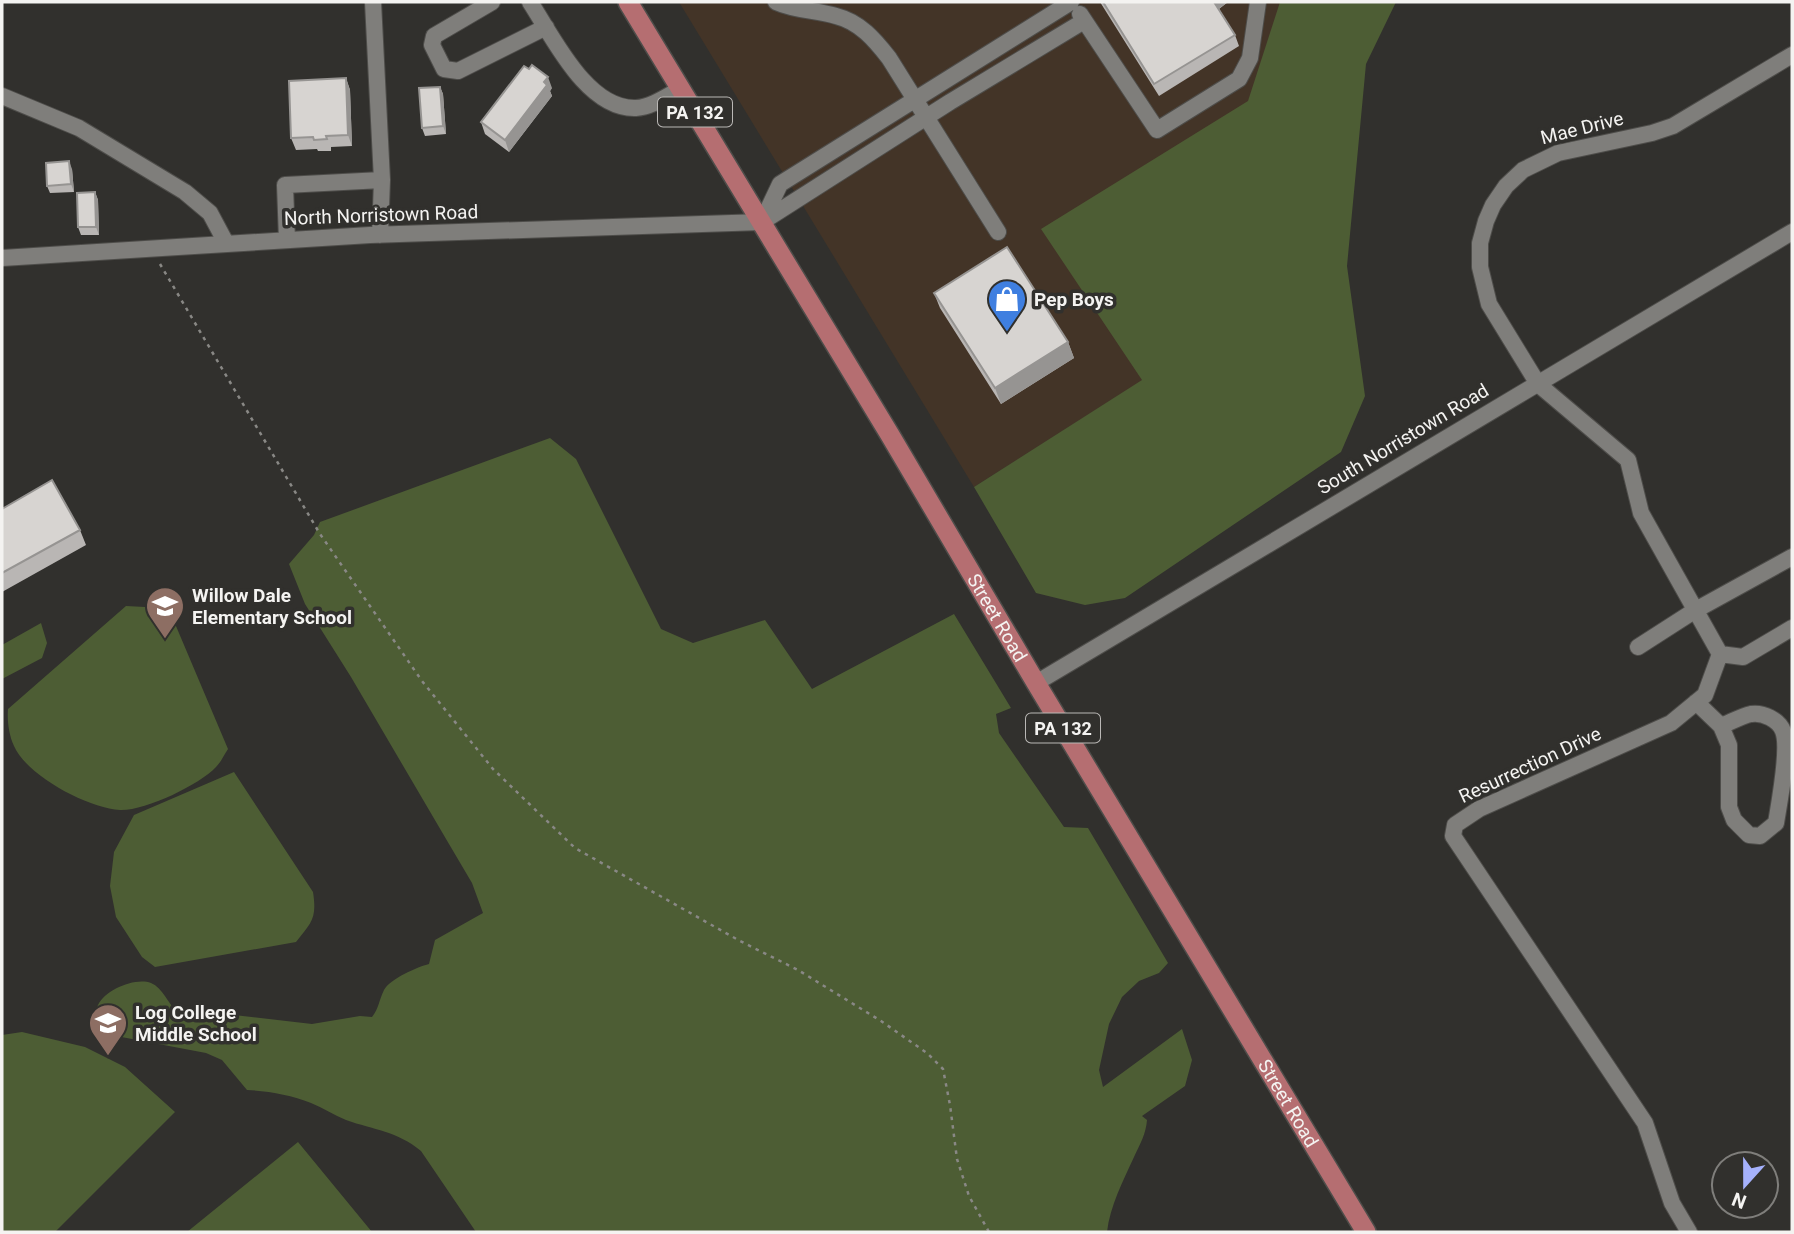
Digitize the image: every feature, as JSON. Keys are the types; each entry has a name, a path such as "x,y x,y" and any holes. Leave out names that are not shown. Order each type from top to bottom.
{"main road":[{"name":"Street Road","path":"628,2 1366,1232"}],"street":[{"path":"373,2 382,180 380,235"},
{"path":"492,2 434,36 432,45 444,69 458,71 546,27"},
{"path":"530,2 581,82 613,102 635,108 652,104 680,89"},
{"path":"776,2 798,10 835,15 873,37 889,58 998,232"},
{"path":"762,222 780,184 1071,2 1157,130 1239,79 1250,58 1258,2"},
{"path":"762,222 1084,21"},
{"name":"Mae Drive","path":"1538,384 1489,304 1480,267 1480,243 1486,221 1506,186 1530,166 1558,153 1652,133 1673,125 1792,55"},
{"path":"2,96 79,128 185,192 210,213 226,243"},
{"path":"287,240 285,185 382,180"},
{"name":"North Norristown Road","path":"2,258 380,235 762,222"},
{"name":"South Norristown Road","path":"1036,683 1792,232"},
{"path":"1538,384 1628,460 1641,513 1720,654 1743,657 1792,628"},
{"path":"1638,647 1694,611 1792,556"},
{"name":"Resurrection Drive","path":"1689,1232 1672,1203 1645,1123 1454,836 1455,825 1479,809 1671,723 1705,695 1720,654"},
{"path":"1696,702 1721,726 1729,746 1729,807 1734,820 1749,835 1760,836 1776,823 1784,760 1784,732 1777,722 1761,714 1750,714 1721,726"}],"path":[{"path":"151,249 320,534 422,681 493,769 575,848 740,941 798,970 927,1053 943,1069 957,1159 970,1196 989,1232"}],"shaded area":[{"path":"679,2 1281,2 1251,104 1143,380 974,487"}],"green space":[{"path":"1280,2 1396,2 1366,64 1347,266 1365,396 1341,452 1125,598 1085,605 1036,593 974,487 1142,380 1041,229 1248,101"},
{"path":"550,438 576,459 661,629 693,643 765,620 812,689 954,614 1011,708 996,714 999,733 1064,827 1088,828 1168,963 1159,973 1139,981 1122,997 1109,1024 1099,1070 1103,1087 1182,1029 1192,1060 1185,1086 1142,1116 1147,1120 1144,1134 1118,1194 1107,1232 476,1232 421,1151 403,1139 346,1120 296,1098 247,1090 222,1060 206,1053 95,1032 98,1005 107,994 121,986 137,982 155,985 177,1011 214,1021 225,1014 312,1024 360,1016 372,1017 387,986 404,974 429,964 435,940 483,913 472,883 305,604 289,564 314,535 320,522"},
{"path":"126,606 145,607 173,619 228,749 216,767 185,789 157,802 120,810 76,797 32,768 14,746 8,723 8,709"},
{"path":"41,623 47,643 42,658 2,679 2,645"},
{"path":"234,772 313,892 312,919 296,942 155,967 142,957 116,917 110,886 114,852 134,815"},
{"path":"22,1032 85,1047 125,1067 175,1112 55,1232 2,1232 2,1035"},
{"path":"298,1142 372,1232 187,1232"}],"building":[{"path":"1103,2 1214,2 1235,35 1154,84"},
{"path":"532,65 548,77 544,82 547,85 505,140 481,122 524,66 529,69"},
{"path":"346,78 348,135 326,136 327,139 314,140 313,137 291,138 289,81"},
{"path":"440,87 443,126 422,128 419,88"},
{"path":"69,161 71,184 47,186 46,163"},
{"path":"95,192 96,227 78,227 77,193"},
{"name":"Pep Boys","path":"1007,247 1068,342 995,388 934,293"},
{"path":"52,480 80,530 2,573 2,509"}],"place":[{"name":"Pep Boys","path":"1007,333"},
{"name":"Willow Dale Elementary School","path":"165,640"},
{"name":"Log College Middle School","path":"108,1057"}]}
